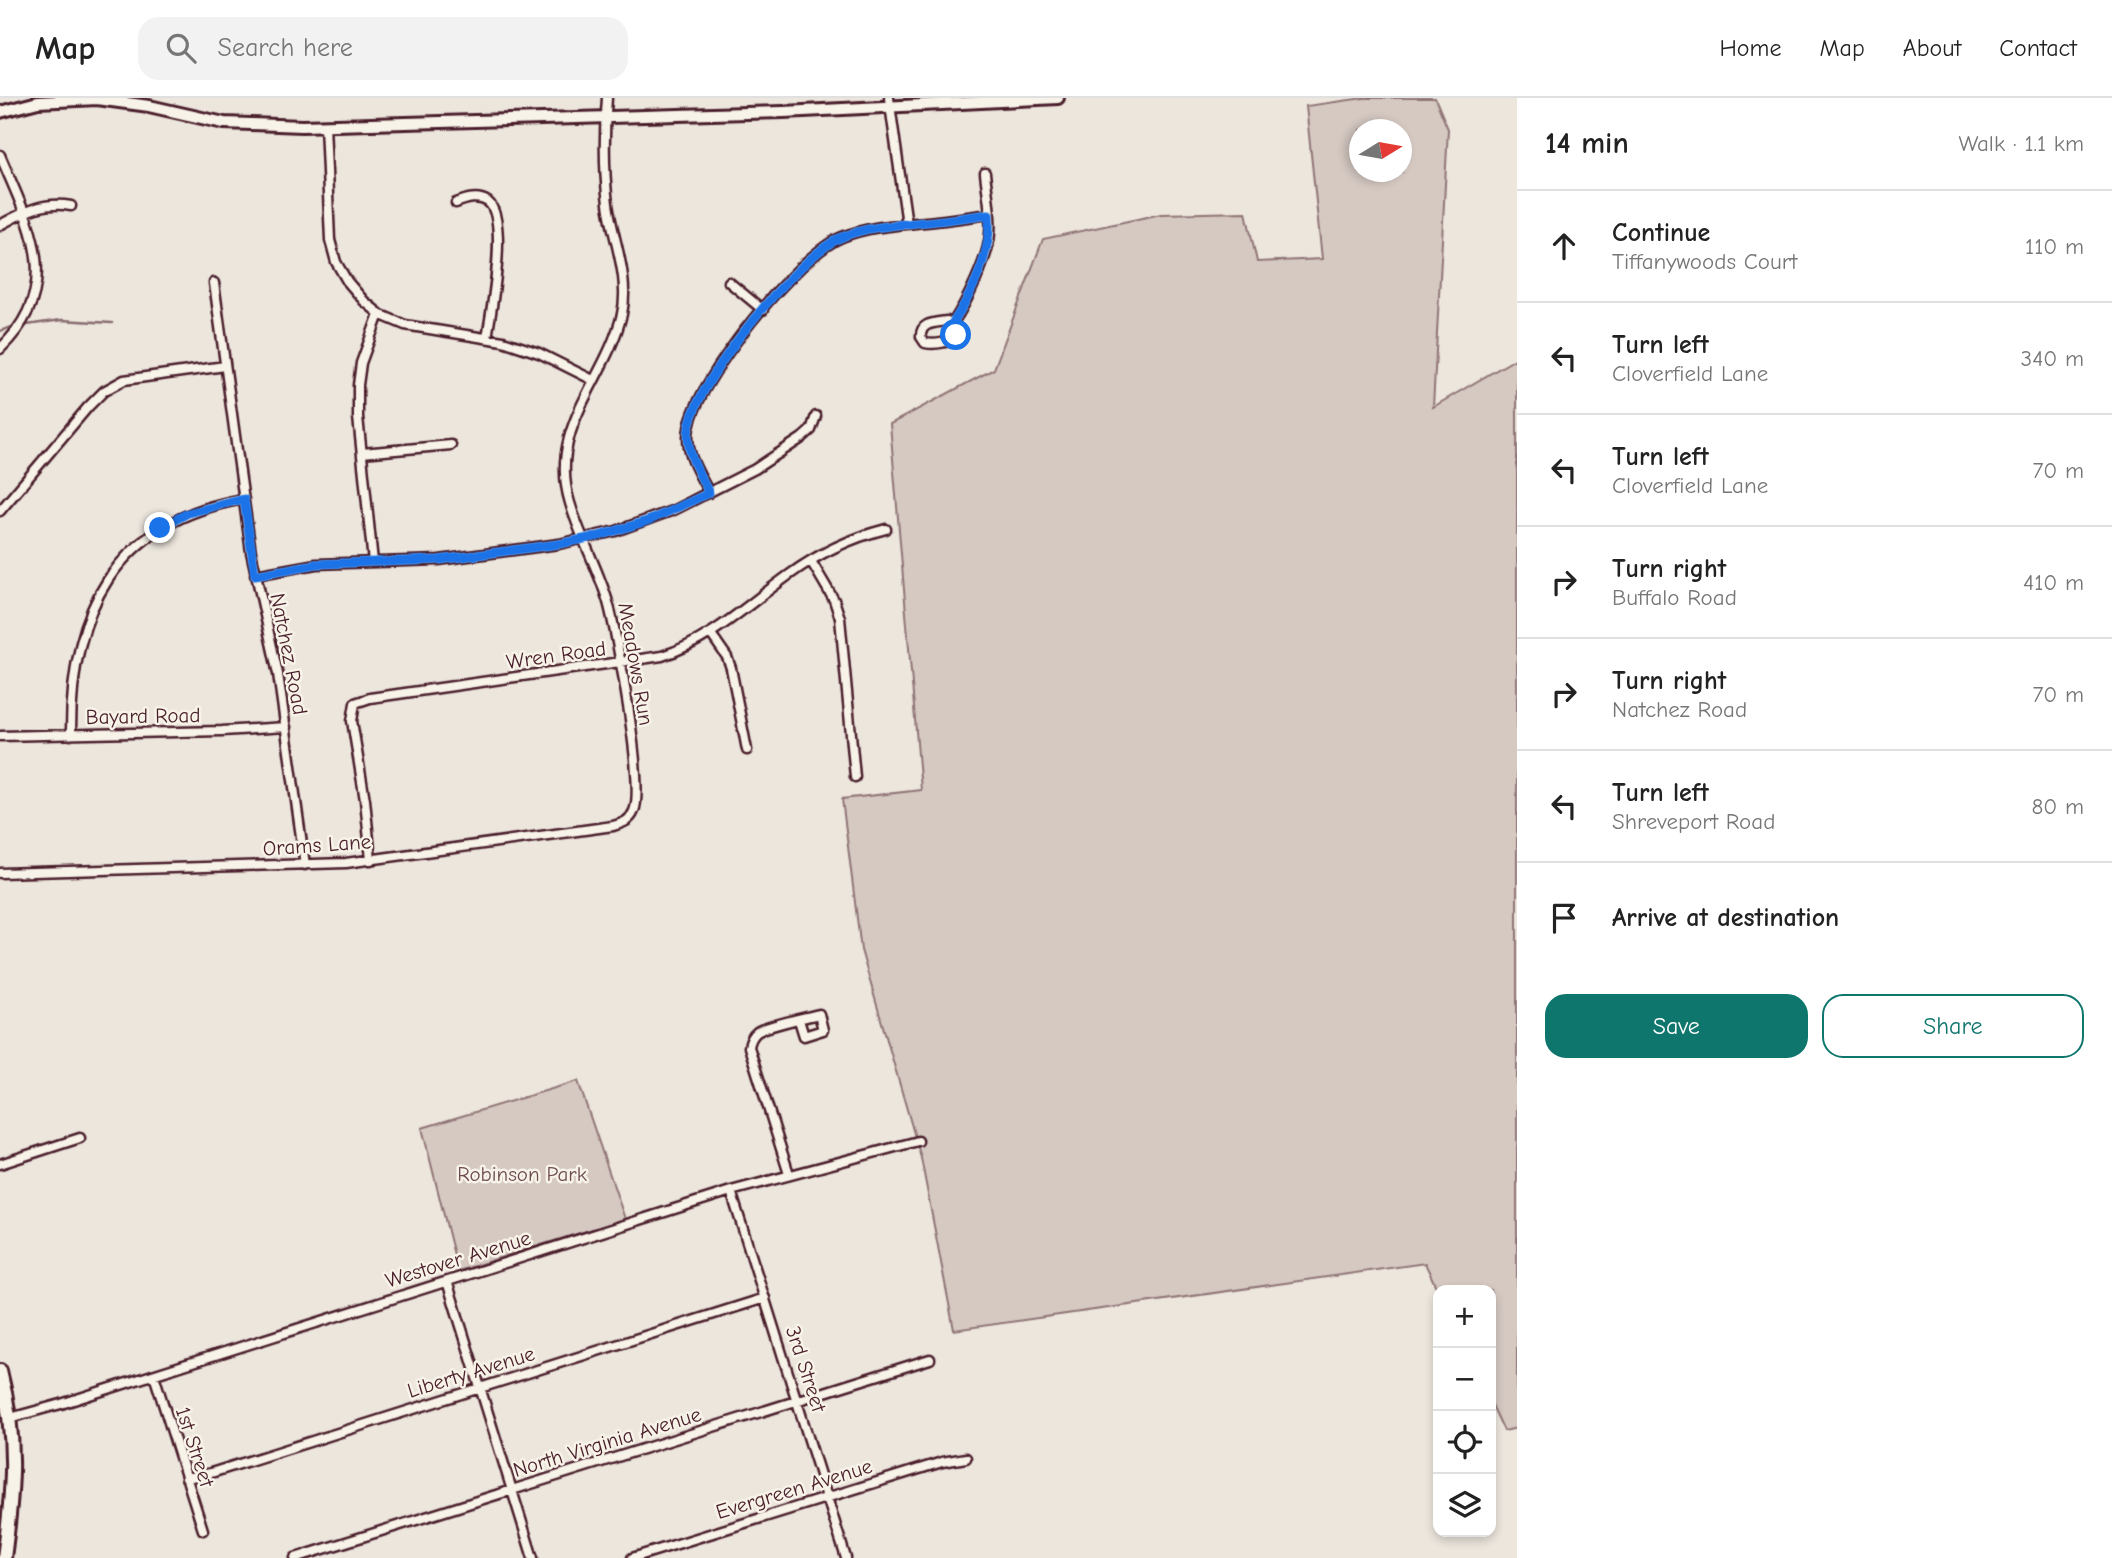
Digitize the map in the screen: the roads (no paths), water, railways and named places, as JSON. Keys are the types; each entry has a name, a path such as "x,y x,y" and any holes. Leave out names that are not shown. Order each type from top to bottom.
{"main road":[{"path":"0,1371 10,1418 13,1460 5,1514 4,1558"}],"street":[{"name":"Meadows Run","path":"607,98 605,117 608,201 621,264 624,291 622,313 611,347 573,422 565,457 567,490 607,598 620,663 636,770 636,804 631,816"},
{"path":"0,112 38,102 97,99 149,106 224,123 325,125 605,117 889,102 1058,98"},
{"path":"889,102 907,224"},
{"path":"325,125 330,240 336,262 347,281 379,314 414,327 487,338 539,352 593,380"},
{"path":"0,155 36,249 37,269 33,298 17,330 0,349"},
{"path":"952,324 961,310 987,250 991,232 985,173"},
{"path":"456,203 469,198 485,200 497,219 496,284 487,338"},
{"path":"0,225 49,204 71,206"},
{"path":"709,493 689,448 688,435 692,417 722,360 804,263 831,242 858,231 989,214"},
{"path":"729,282 763,310"},
{"name":"Natchez Road","path":"214,283 255,575 273,645 305,866"},
{"path":"373,562 358,417 358,385 362,363 379,314"},
{"path":"0,511 88,407 113,384 136,378 225,366"},
{"path":"255,575 316,564 439,560 583,539 650,520 709,493 779,455 810,430 816,416"},
{"path":"362,453 451,445"},
{"path":"71,735 72,695 81,642 92,609 113,571 148,537 174,519 244,499"},
{"name":"Wren Road","path":"370,860 365,800 352,721 355,703 370,698 662,656 711,634 811,561 841,544 886,528"},
{"path":"811,561 834,600 839,618 855,777"},
{"path":"711,634 727,657 731,668 747,750"},
{"name":"Bayard Road","path":"0,736 286,727"},
{"name":"Orams Lane","path":"0,873 305,866 370,860 613,826 623,823 631,816"},
{"path":"789,1174 749,1047 751,1039 758,1031 799,1020"},
{"path":"0,1164 80,1138"},
{"name":"Westover Avenue","path":"10,1418 61,1405 731,1191 918,1141"},
{"name":"3rd Street","path":"731,1191 846,1558"},
{"path":"447,1281 533,1558"},
{"name":"Liberty Avenue","path":"187,1478 211,1473 765,1298"},
{"name":"North Virginia Avenue","path":"295,1558 930,1359"},
{"name":"1st Street","path":"154,1374 203,1530"},
{"name":"Evergreen Avenue","path":"632,1558 942,1462 966,1458"}],"waterway":[{"path":"27,325 61,320 112,323"},
{"path":"0,331 12,327"}],"park label":[{"name":"Robinson Park","path":"522,1174"}]}
